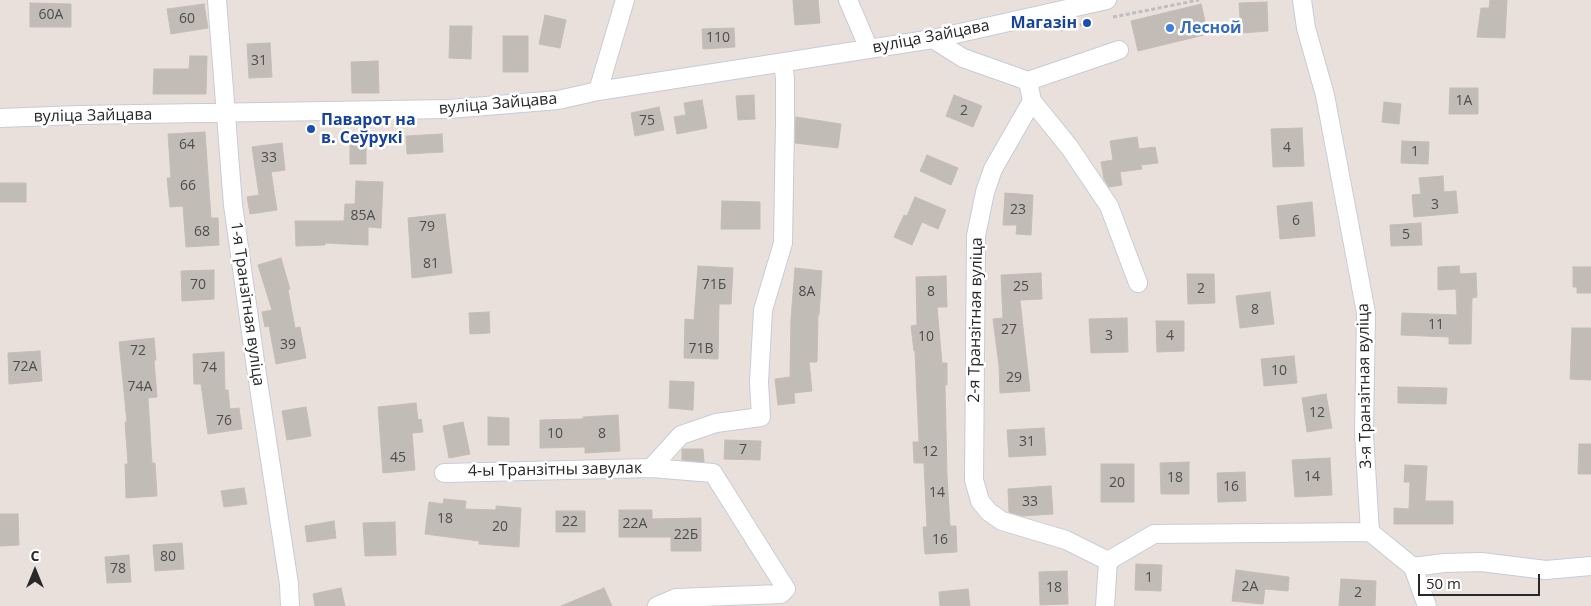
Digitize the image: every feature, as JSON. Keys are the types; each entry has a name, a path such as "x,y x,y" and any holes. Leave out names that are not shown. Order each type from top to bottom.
{"street":[{"name":"1-я Транзітная вуліца","path":"218,0 233,206 289,584 290,606"},
{"path":"598,91 625,0"},
{"path":"848,0 869,49"},
{"name":"3-я Транзітная вуліца","path":"1302,0 1306,28 1325,95 1366,313 1364,434 1370,532"},
{"name":"вуліца Зайцава","path":"0,118 449,109 558,100 598,91 934,39 1110,8"},
{"path":"934,39 962,58 1028,81 1118,50"},
{"name":"4-ы Транзітны завулак","path":"444,473 651,468 680,435 716,423 761,417 759,382 763,310 783,243 785,78 783,63"},
{"path":"1028,81 1032,101 1070,148 1109,206 1138,283"},
{"name":"2-я Транзітная вуліца","path":"1032,101 993,169 985,192 976,236 974,480 980,500 989,512 1002,521 1066,540 1108,561"},
{"path":"651,468 713,473 786,589 781,594 676,598 656,606"},
{"path":"1105,606 1108,561 1154,534 1370,532 1413,567 1427,606"},
{"path":"1413,567 1444,563 1481,562 1546,570 1591,566"},
{"path":"289,584 296,606"}],"path":[{"path":"1110,8 1199,0"}],"building":[{"path":"793,0 818,0 820,23 795,25"},
{"path":"1490,0 1507,0 1505,38 1477,37 1481,8 1489,8"},
{"path":"1267,2 1268,31 1241,33 1239,3"},
{"path":"30,3 71,4 71,27 30,27"},
{"path":"204,4 208,28 171,34 167,9"},
{"name":"Лесной","path":"1201,4 1208,34 1138,51 1131,21"},
{"path":"545,15 566,20 560,48 539,44"},
{"path":"450,26 472,26 471,59 449,58"},
{"path":"734,28 735,47 703,49 702,29"},
{"path":"503,36 528,36 528,72 503,72"},
{"path":"270,43 272,77 249,78 247,44"},
{"path":"190,56 207,56 206,94 153,94 154,69 189,69"},
{"path":"378,61 379,93 352,93 351,62"},
{"path":"1450,88 1478,88 1478,114 1449,114"},
{"path":"754,95 755,119 738,120 736,96"},
{"path":"954,95 982,106 973,127 946,116"},
{"path":"702,100 707,128 677,134 674,117 686,115 684,103"},
{"path":"1384,102 1401,104 1399,124 1382,122"},
{"path":"659,107 664,130 635,136 631,113"},
{"path":"796,117 841,124 838,148 795,143"},
{"path":"1302,128 1304,166 1273,167 1271,129"},
{"path":"205,132 211,218 218,218 219,245 186,247 183,206 170,207 167,178 171,178 168,134"},
{"path":"442,134 443,152 407,154 406,136"},
{"path":"1137,137 1139,149 1155,147 1158,163 1141,165 1142,169 1120,172 1122,185 1109,187 1104,179 1101,162 1113,160 1110,141"},
{"path":"350,140 366,140 366,164 350,164"},
{"path":"1402,141 1429,142 1428,164 1401,163"},
{"path":"282,143 285,170 271,172 277,210 250,214 247,197 259,195 252,147"},
{"path":"927,155 958,168 951,185 920,171"},
{"path":"1443,176 1444,192 1456,191 1458,213 1414,217 1412,195 1421,194 1419,178"},
{"path":"356,181 383,182 381,228 368,227 368,245 325,243 325,245 296,246 295,221 344,221 345,204 355,204"},
{"path":"0,183 26,183 26,202 0,202"},
{"path":"1005,193 1033,195 1031,235 1016,234 1017,225 1003,225"},
{"path":"915,197 946,210 938,229 922,222 912,245 894,237 904,215 907,216"},
{"path":"722,201 760,202 760,229 721,229"},
{"path":"1312,202 1315,236 1280,239 1277,206"},
{"path":"445,214 452,273 412,278 408,218"},
{"path":"1421,223 1422,245 1391,246 1390,225"},
{"path":"281,258 290,289 288,290 295,328 300,327 306,358 276,364 269,326 265,327 262,312 272,310 258,265"},
{"path":"698,266 733,268 731,304 719,304 718,359 684,358 685,319 694,320"},
{"path":"1459,266 1460,274 1476,273 1477,297 1472,298 1471,344 1449,344 1449,337 1401,335 1402,313 1457,315 1456,289 1438,290 1438,267"},
{"path":"1573,267 1591,267 1591,293 1577,293 1577,287 1573,287"},
{"path":"795,268 822,271 818,315 817,362 809,362 812,391 794,393 795,403 778,405 775,379 790,377 791,319"},
{"path":"214,270 214,299 182,301 181,271"},
{"path":"1041,273 1042,299 1020,300 1030,391 1000,393 999,366 993,319 1003,318 1001,275"},
{"path":"1187,274 1214,274 1215,303 1188,304"},
{"path":"946,276 947,307 937,307 942,363 947,363 947,385 945,385 947,475 950,526 956,526 957,552 925,554 923,527 927,527 924,463 914,463 913,442 919,442 915,351 911,326 917,325 916,277"},
{"path":"1270,292 1274,324 1240,328 1236,296"},
{"path":"489,312 490,333 470,334 469,313"},
{"path":"1127,318 1128,352 1091,353 1089,319"},
{"path":"1156,321 1184,321 1184,351 1157,352"},
{"path":"1572,328 1591,328 1591,380 1570,379"},
{"path":"154,338 157,397 148,398 152,463 155,463 157,496 126,498 125,464 128,464 125,422 127,422 119,342"},
{"path":"40,351 42,381 9,384 8,353"},
{"path":"224,352 225,390 228,390 230,409 239,408 242,429 208,434 201,384 194,384 193,354"},
{"path":"1294,356 1297,383 1264,386 1261,359"},
{"path":"670,381 694,382 693,410 669,408"},
{"path":"1398,387 1447,388 1446,404 1398,403"},
{"path":"1326,394 1332,428 1307,432 1302,398"},
{"path":"416,403 418,420 421,419 423,432 412,433 415,470 383,473 378,407"},
{"path":"306,407 311,436 287,440 282,411"},
{"path":"618,415 620,451 585,453 585,447 540,448 540,420 583,419 583,417"},
{"path":"488,417 509,418 509,445 488,445"},
{"path":"463,422 470,454 449,458 443,426"},
{"path":"1044,428 1046,455 1009,457 1007,430"},
{"path":"725,440 761,441 760,460 724,459"},
{"path":"1579,444 1591,444 1591,474 1578,474"},
{"path":"682,449 703,449 704,462 682,460"},
{"path":"1330,458 1332,495 1295,497 1292,460"},
{"path":"1189,462 1189,494 1161,494 1160,463"},
{"path":"1101,464 1134,464 1134,502 1101,502"},
{"path":"1405,465 1427,466 1425,501 1453,501 1453,524 1394,524 1394,508 1409,509 1410,482 1404,482"},
{"path":"1245,472 1246,501 1218,502 1217,473"},
{"path":"1051,486 1053,514 1023,516 1009,512 1008,489"},
{"path":"244,488 247,504 224,507 221,491"},
{"path":"444,499 466,501 465,509 496,510 496,506 521,508 519,547 479,544 479,541 425,534 429,502 443,504"},
{"path":"619,510 652,510 652,519 701,518 701,551 671,551 671,537 619,537"},
{"path":"556,511 585,511 585,532 556,532"},
{"path":"0,514 18,514 19,545 0,546"},
{"path":"334,521 336,538 307,542 305,526"},
{"path":"395,522 396,555 365,556 363,523"},
{"path":"182,543 184,569 155,571 153,545"},
{"path":"129,555 131,582 107,583 105,557"},
{"path":"1136,564 1162,565 1161,591 1135,590"},
{"path":"1236,570 1289,577 1288,591 1265,589 1263,604 1232,601"},
{"path":"1067,571 1068,604 1040,605 1039,572"},
{"path":"1341,579 1376,581 1375,606 1339,606"},
{"path":"341,588 345,606 315,606 313,594"},
{"path":"604,588 612,606 561,606"},
{"path":"968,589 970,606 940,606 939,592"}],"place":[{"name":"Магазін","path":"1087,23"},
{"name":"Лесной","path":"1170,28"},
{"name":"Паварот на в. Сеўрукі","path":"311,129"}]}
